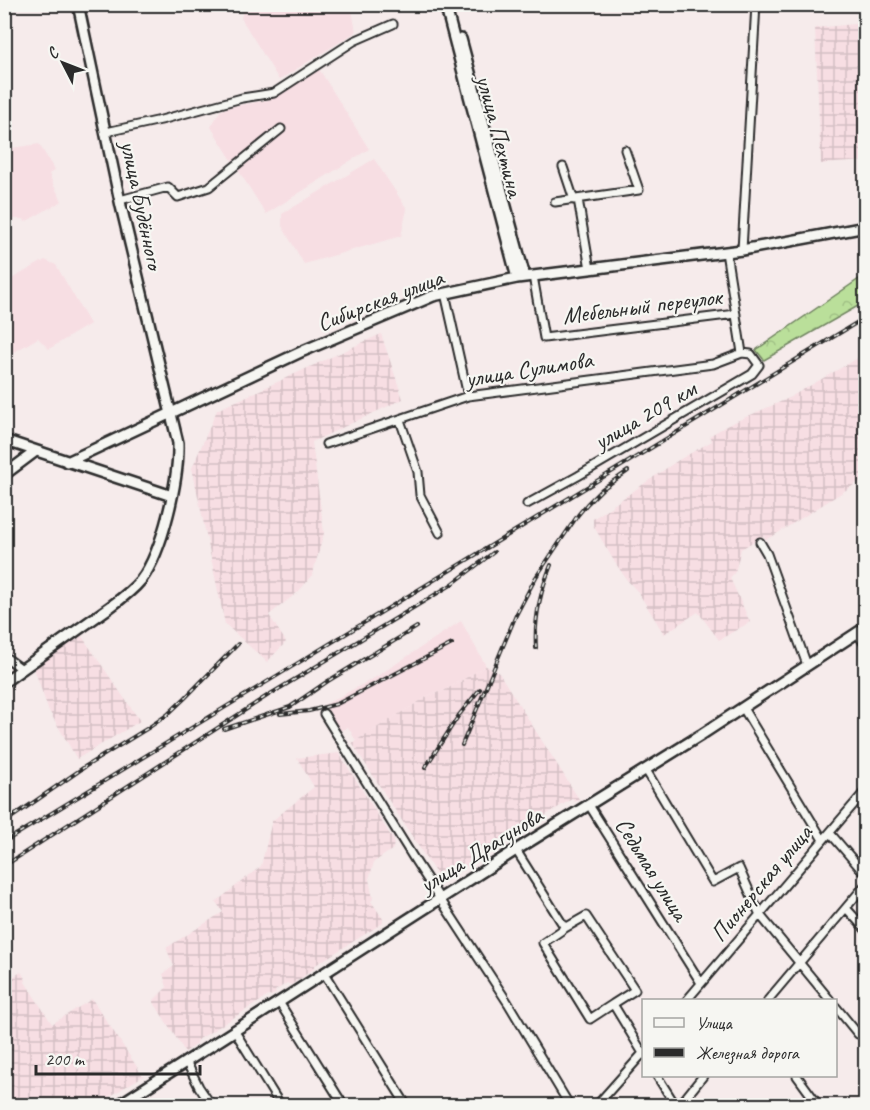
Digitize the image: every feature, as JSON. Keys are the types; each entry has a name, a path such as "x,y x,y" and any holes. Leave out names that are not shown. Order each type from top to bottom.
{"main road":[{"name":"улица Будённого","path":"78,4 120,200 170,413"},
{"name":"улица Пехтина","path":"445,4 525,277"},
{"name":"улица Пехтина","path":"451,4 525,277"},
{"name":"Сибирская улица","path":"68,462 339,336 433,296 525,277 742,250 866,227"},
{"path":"4,682 124,597 135,587 152,562 172,496 178,455 178,443 170,413"},
{"path":"4,440 172,496"},
{"path":"4,475 36,451"},
{"name":"улица Драгунова","path":"117,1106 516,850 743,708 866,627"}],"street":[{"path":"742,250 756,4"},
{"path":"106,132 242,98 274,93 354,41 393,24"},
{"path":"120,200 168,187 178,197 209,187 281,129"},
{"path":"555,202 639,190 625,150"},
{"path":"563,167 576,200 590,269"},
{"path":"726,252 742,352"},
{"name":"Мебельный переулок","path":"525,277 544,338 736,314"},
{"path":"445,293 468,396"},
{"name":"улица Сулимова","path":"326,444 468,396 713,364 742,352"},
{"name":"улица 209 км","path":"527,504 752,374 759,365 751,354 742,352"},
{"path":"400,420 418,472 420,495 440,533"},
{"path":"760,542 767,554 807,665"},
{"path":"857,632 866,647"},
{"path":"4,656 22,669"},
{"path":"743,708 823,840"},
{"path":"324,714 508,1003 570,1106"},
{"path":"646,770 713,882 739,868 760,915 829,999"},
{"name":"Пионерская улица","path":"688,999 866,790"},
{"name":"Седьмая улица","path":"589,805 701,984"},
{"path":"830,833 866,875"},
{"path":"516,850 565,928"},
{"path":"769,999 866,884"},
{"path":"846,908 866,930"},
{"path":"586,916 635,990 590,1019 543,943 565,928 586,916"},
{"path":"324,973 407,1106"},
{"path":"279,1002 344,1106"},
{"path":"613,1004 642,1051"},
{"path":"837,1008 858,1034"},
{"path":"234,1030 282,1106"},
{"path":"596,1106 642,1054"},
{"path":"186,1061 212,1106"},
{"path":"658,1077 678,1106 702,1077"},
{"path":"797,1077 819,1106"}],"shaded area":[{"path":"248,4 351,5 356,32 279,80 241,18 244,7"},
{"path":"865,23 865,161 821,164 815,28"},
{"path":"319,69 369,149 266,214 211,127 220,111 229,107 268,100"},
{"path":"39,144 55,170 49,174 62,201 25,222 24,219 6,219 5,225 5,149"},
{"path":"374,159 407,209 401,236 304,264 282,226 282,214"},
{"path":"45,260 56,265 90,324 49,349 38,338 9,355 4,342 5,293 8,281"},
{"path":"381,334 403,399 312,442 324,533 312,576 298,592 269,615 286,642 267,662 225,624 192,468 217,410"},
{"path":"865,354 865,478 773,536 766,539 763,536 741,549 735,572 730,578 750,622 719,640 698,612 664,634 638,592 614,561 593,525 593,519 677,461 712,441 709,436 730,424 787,399"},
{"path":"461,621 486,666 442,692 433,693 356,741 348,727 338,732 324,705 376,677"},
{"path":"81,635 140,721 77,759 48,709 34,668"},
{"path":"486,666 499,673 579,799 575,802 572,799 442,883 352,743 433,693 442,692"},
{"path":"339,753 394,841 393,849 374,862 369,879 373,899 371,901 383,919 383,923 314,966 314,969 291,985 287,983 275,991 276,993 196,1041 197,1044 185,1052 153,1001 167,987 163,974 174,966 166,948 223,912 216,902 261,866 272,821 314,787 297,758"},
{"path":"21,972 52,1024 92,999 143,1076 96,1105 5,1105 5,982"}],"green space":[{"path":"862,277 865,280 865,302 764,360 756,350"}],"waterway":[{"path":"863,171 866,182"}],"railway":[{"path":"4,842 866,317"},
{"path":"462,745 516,615 536,577 587,504 602,489 628,471"},
{"path":"4,866 267,696 451,585 494,552"},
{"path":"536,648 539,605 551,565"},
{"path":"224,729 290,707 417,627"},
{"path":"8,820 86,766 167,715 238,644"},
{"path":"280,714 309,711 337,704 452,644"},
{"path":"425,768 459,715 480,689"}]}
